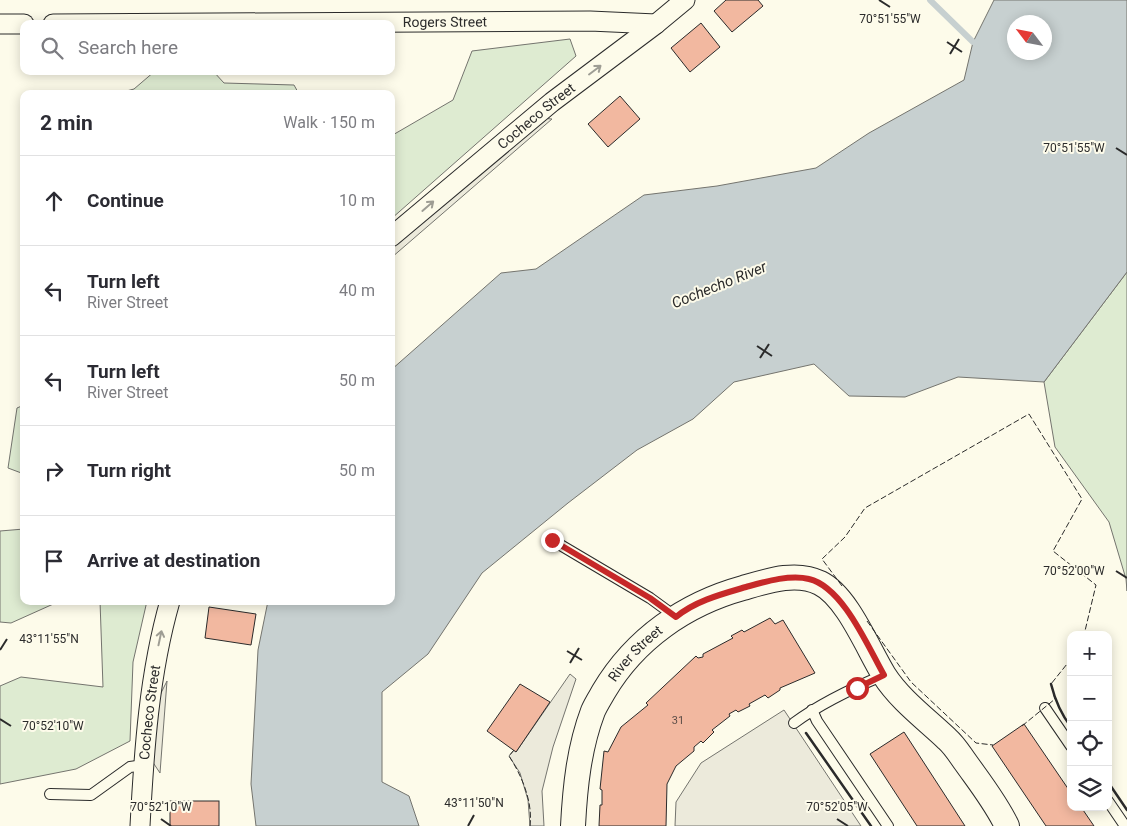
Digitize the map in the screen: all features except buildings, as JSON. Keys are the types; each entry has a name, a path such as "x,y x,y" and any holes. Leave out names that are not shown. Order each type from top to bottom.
{"street":[{"name":"Cocheco Street","path":"395,234 552,102 685,0"},
{"name":"Rogers Street","path":"395,22 590,21 656,24"},
{"path":"0,24 20,24"},
{"name":"River Street","path":"573,826 575,790 582,750 593,710 615,674 643,642 676,617 718,595 776,579 808,578 822,584 836,595 848,611 884,675 894,689 950,741 997,804 1008,826"},
{"name":"Cocheco Street","path":"140,826 144,765 155,664 161,631 169,605"}],"lane":[{"path":"552,540 650,598 676,617"},
{"path":"794,723 812,710 884,675"},
{"path":"1045,708 1067,740"},
{"path":"812,710 817,721 888,826"},
{"path":"50,794 91,795 130,767 144,765"},
{"path":"1112,807 1125,826"}],"green space":[{"path":"570,39 576,56 395,215 395,134 453,100 472,51"},
{"path":"150,75 217,75 224,83 294,85 297,90 130,90"},
{"path":"1127,272 1127,591 1126,579 1109,522 1055,447 1044,382"},
{"path":"20,407 20,472 8,468 17,408"},
{"path":"20,529 20,605 51,605 11,623 0,622 0,531"},
{"path":"100,605 146,605 133,662 130,741 76,769 0,784 0,686 21,677 103,687"}],"shaded area":[{"path":"540,118 552,119 395,255 395,241"},
{"path":"570,674 576,679 553,747 542,791 544,826 530,826 528,800 520,773 509,756 514,750 516,752"},
{"path":"167,681 160,773 152,761 158,699"},
{"path":"784,710 861,826 675,826 676,802 701,763"}],"water":[{"name":"Cochecho River","path":"994,0 1127,0 1127,272 1044,382 958,377 905,397 849,396 814,364 734,382 693,419 637,450 482,573 428,654 382,692 382,782 409,796 419,826 256,826 251,784 258,650 267,605 395,605 395,366 501,273 536,269 644,195 717,186 816,168 869,133 964,80 973,42"}],"waterway":[{"path":"930,0 973,42 981,45"}],"fence":[{"path":"842,586 822,559 845,537 865,508 1029,414 1082,499 1053,551 1096,585 1085,631"},
{"path":"867,621 911,682 976,743 993,745"},
{"path":"1022,726 1055,699 1051,684 1067,664"},
{"path":"514,750 509,756 526,790 530,808 530,826"}],"wall":[{"path":"1051,684 1054,696 1067,721"},
{"path":"806,733 871,826"},
{"path":"1112,788 1127,810"}],"route":[{"path":"552,540 650,598 676,617 718,595 776,579 808,578 822,584 836,595 848,611 884,675 857,688"}]}
